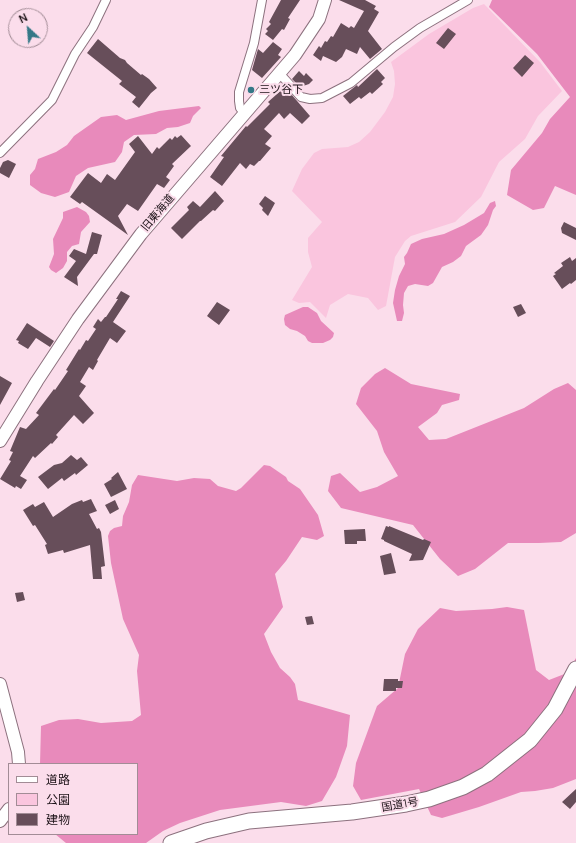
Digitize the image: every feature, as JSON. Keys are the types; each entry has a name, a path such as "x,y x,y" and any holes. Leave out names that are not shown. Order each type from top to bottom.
{"highway":[{"name":"国道1号","path":"171,843 206,831 249,821 352,812 406,804 429,799 463,787 487,774 530,740 555,709 576,669"}],"street":[{"path":"0,153 52,100 76,54 93,27 106,0"},
{"path":"244,113 240,108 239,92 254,43 262,0"},
{"name":"旧東海道","path":"0,441 3,431 78,319 141,234 244,113 280,74 308,37 319,19 326,0"},
{"path":"280,74 301,97 310,100 322,98 351,83 394,46 420,28 468,0"},
{"path":"0,684 18,752 19,763"},
{"path":"0,821 8,810"}],"green space":[{"path":"484,4 540,62 562,91 538,116 525,139 499,162 481,197 455,222 411,236 405,241 395,257 386,306 378,310 368,298 348,294 330,305 326,318 310,302 299,303 292,300 312,267 308,252 308,238 322,222 292,191 302,169 314,153 322,149 348,147 359,142 370,132 385,112 393,97 395,84 394,71 391,62 429,34 473,8"}],"shaded area":[{"path":"492,0 576,0 576,195 555,186 544,208 533,210 507,195 511,170 542,133 550,119 570,97 537,54 489,7"},
{"path":"199,106 201,108 193,116 190,123 178,127 167,128 156,134 134,135 124,142 122,152 115,162 88,168 76,176 69,192 55,197 41,193 30,185 30,175 35,169 38,159 56,152 67,145 74,136 101,117 117,115 126,120 159,111"},
{"path":"495,201 496,206 493,210 488,225 481,235 466,246 461,256 442,267 433,283 428,286 415,284 408,286 404,293 404,313 402,321 397,321 393,303 395,290 399,276 405,264 404,257 411,244 422,239 444,234 464,225 484,213 490,203"},
{"path":"77,207 86,212 89,216 90,222 81,232 79,244 72,246 67,252 67,261 63,268 56,273 49,267 54,254 53,239 63,218 63,212"},
{"path":"303,307 308,307 317,313 321,321 334,333 330,340 323,343 312,343 308,341 305,336 285,325 285,315"},
{"path":"385,368 411,384 460,394 459,400 442,405 437,413 418,427 429,440 446,439 524,408 554,389 568,383 576,390 576,533 561,542 508,543 475,569 458,576 440,559 413,525 341,508 328,491 331,476 340,473 360,492 377,487 398,476 384,452 377,431 356,404 361,388 375,374"},
{"path":"264,465 270,466 300,489 318,515 324,536 317,540 302,537 286,561 275,574 283,607 264,634 271,652 280,668 295,684 298,700 350,715 347,746 336,777 322,801 306,806 281,802 220,810 180,823 163,831 146,843 66,843 56,835 138,835 138,763 40,763 41,726 59,720 78,719 101,723 132,721 141,715 137,671 139,655 123,619 111,563 108,536 110,531 114,528 122,526 123,516 129,502 132,485 138,475 177,481 194,478 210,479 218,486 236,491 241,488"},
{"path":"507,607 524,610 536,670 549,680 567,673 576,658 576,779 553,788 521,792 442,818 431,815 419,789 361,800 353,786 356,763 377,706 398,688 405,654 418,629 440,608 456,611"}],"building":[{"path":"281,0 300,0 288,18 290,19 284,30 282,29 273,40 265,34 268,31 266,29 271,24 269,22"},
{"path":"339,0 365,0 376,6 374,9 379,12 368,31 382,49 370,59 360,47 357,54 346,49 342,57 336,62 323,56 321,61 313,55 319,46 321,48 325,41 327,42 331,36 333,37 341,23 349,28 351,26 354,28 364,11"},
{"path":"448,28 456,34 444,49 436,43"},
{"path":"98,39 120,58 125,60 141,75 142,74 149,79 157,88 139,108 132,102 136,97 119,84 122,81 87,53"},
{"path":"273,42 282,49 278,55 281,57 262,78 252,70 258,49 263,53"},
{"path":"525,55 534,63 522,77 513,68"},
{"path":"377,69 385,78 381,82 383,84 372,94 370,92 361,99 359,97 350,104 343,96 357,85 358,87"},
{"path":"299,71 304,76 306,73 313,80 309,84 300,87 292,79"},
{"path":"285,87 310,116 302,124 290,113 284,119 279,113 264,129 272,136 265,144 271,148 254,166 250,164 246,169 240,163 222,186 210,177 224,157 221,156 246,126 247,127 270,104 268,102"},
{"path":"181,135 191,146 172,164 174,166 166,177 170,180 164,188 157,184 138,211 127,204 118,216 128,235 82,202 80,204 70,197 88,173 101,183 107,174 115,180 135,152 129,144 138,136 152,154 157,147 159,149 170,138 172,140 175,136 177,138"},
{"path":"8,160 16,164 9,178 0,173 0,168 3,162"},
{"path":"215,191 224,201 215,211 213,210 200,221 182,239 171,228 189,210 187,207 193,201 200,207"},
{"path":"265,196 275,203 268,216 259,204"},
{"path":"564,222 576,228 576,240 562,233 561,228"},
{"path":"92,232 102,235 97,254 94,254 77,277 78,286 64,277 76,261 69,256 74,249 86,254"},
{"path":"570,257 572,261 576,258 576,280 562,289 553,276 556,274 554,273 563,266 561,263"},
{"path":"121,291 130,296 113,322 126,331 117,343 110,338 93,370 89,367 80,382 86,386 79,396 94,413 83,424 74,415 56,435 58,437 52,444 51,443 35,458 33,456 20,476 27,480 21,489 16,486 15,488 0,479 11,461 9,460 13,452 10,451 20,427 26,429 39,415 36,413 68,371 66,370 79,349 80,350 86,340 88,341 96,329 93,327 98,319 101,322 106,317 118,299 116,299"},
{"path":"217,302 230,310 219,325 207,316"},
{"path":"521,304 526,313 518,317 513,307"},
{"path":"27,323 54,341 50,347 36,338 28,349 18,343 19,341 16,340"},
{"path":"0,376 12,383 0,405"},
{"path":"71,455 77,460 81,457 88,465 76,475 75,473 64,481 62,478 48,489 38,477 54,465 62,463"},
{"path":"118,472 127,489 111,497 104,484 112,479 111,478"},
{"path":"91,499 97,511 89,514 97,529 99,528 101,532 105,566 101,567 102,579 93,579 90,545 64,553 63,550 48,554 45,545 47,544 23,510 33,504 35,507 44,502 53,517 72,504 82,500 83,502"},
{"path":"115,500 119,509 110,514 105,505"},
{"path":"386,526 431,542 423,560 409,561 412,554 381,539"},
{"path":"365,529 366,541 357,541 357,544 345,544 344,530"},
{"path":"391,553 396,573 384,575 380,556"},
{"path":"23,592 25,600 17,602 15,593"},
{"path":"312,616 314,624 307,625 305,617"},
{"path":"384,679 398,679 398,681 403,681 402,688 396,688 396,691 383,691"},
{"path":"576,789 576,802 570,809 562,802"}],"place":[{"name":"三ツ谷下","path":"251,90"}]}
